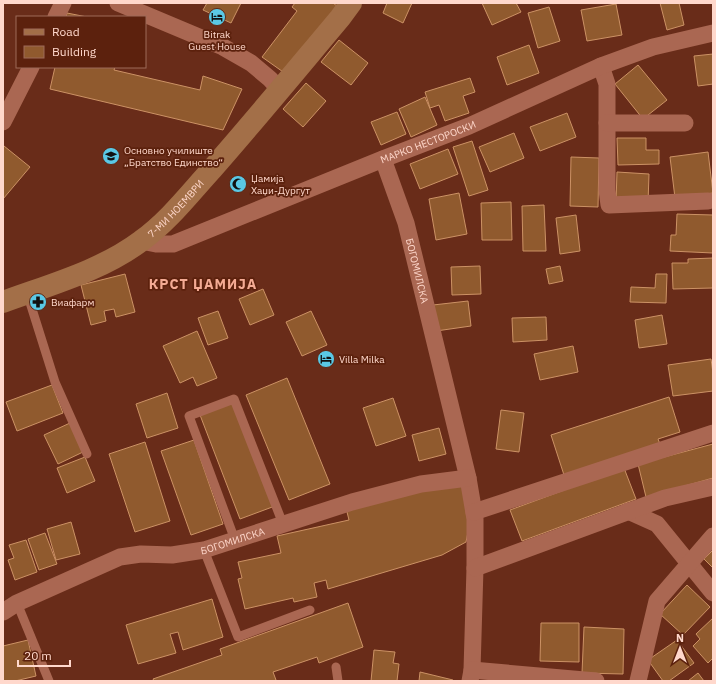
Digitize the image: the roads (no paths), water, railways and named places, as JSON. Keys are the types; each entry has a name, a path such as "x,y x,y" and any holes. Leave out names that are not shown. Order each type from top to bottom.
{"street":[{"path":"56,16 63,3"},
{"path":"118,3 223,47 251,63 270,79 280,90"},
{"name":"7-МИ НОЕМВРИ","path":"3,302 89,270 117,257 141,241 167,218 280,90 351,3"},
{"name":"МАРКО НЕСТОРОСКИ","path":"141,241 156,244 173,244 469,126 601,66 653,47 713,32"},
{"path":"601,66 607,84 607,190 609,205 708,200"},
{"path":"3,122 30,68"},
{"path":"607,123 685,123"},
{"name":"БОГОМИЛСКА","path":"383,159 406,223 468,478 474,512 475,568 471,676"},
{"path":"474,512 713,433"},
{"name":"БОГОМИЛСКА","path":"10,608 120,557 141,554 172,555 204,550 352,502 421,484 468,478"},
{"path":"475,568 665,498 713,487"},
{"path":"657,524 665,498"},
{"path":"628,511 657,524 713,593"},
{"path":"638,681 657,601 713,536"},
{"path":"471,676 596,681"}],"lane":[{"path":"27,293 55,382 87,454"},
{"path":"235,540 189,416 234,399 283,524"},
{"path":"204,550 238,637 310,610"},
{"path":"10,608 49,681"},
{"path":"336,667 338,681"}],"place":[{"name":"Bitrak Guest House","path":"217,17"},
{"name":"Основно училиште „Братство Единство“","path":"111,156"},
{"name":"Џамија Хаџи-Дургут","path":"238,184"},
{"name":"Виафарм","path":"38,302"},
{"name":"Villa Milka","path":"326,359"}],"district":[{"name":"КРСТ ЏАМИЈА","path":"203,284"}]}
